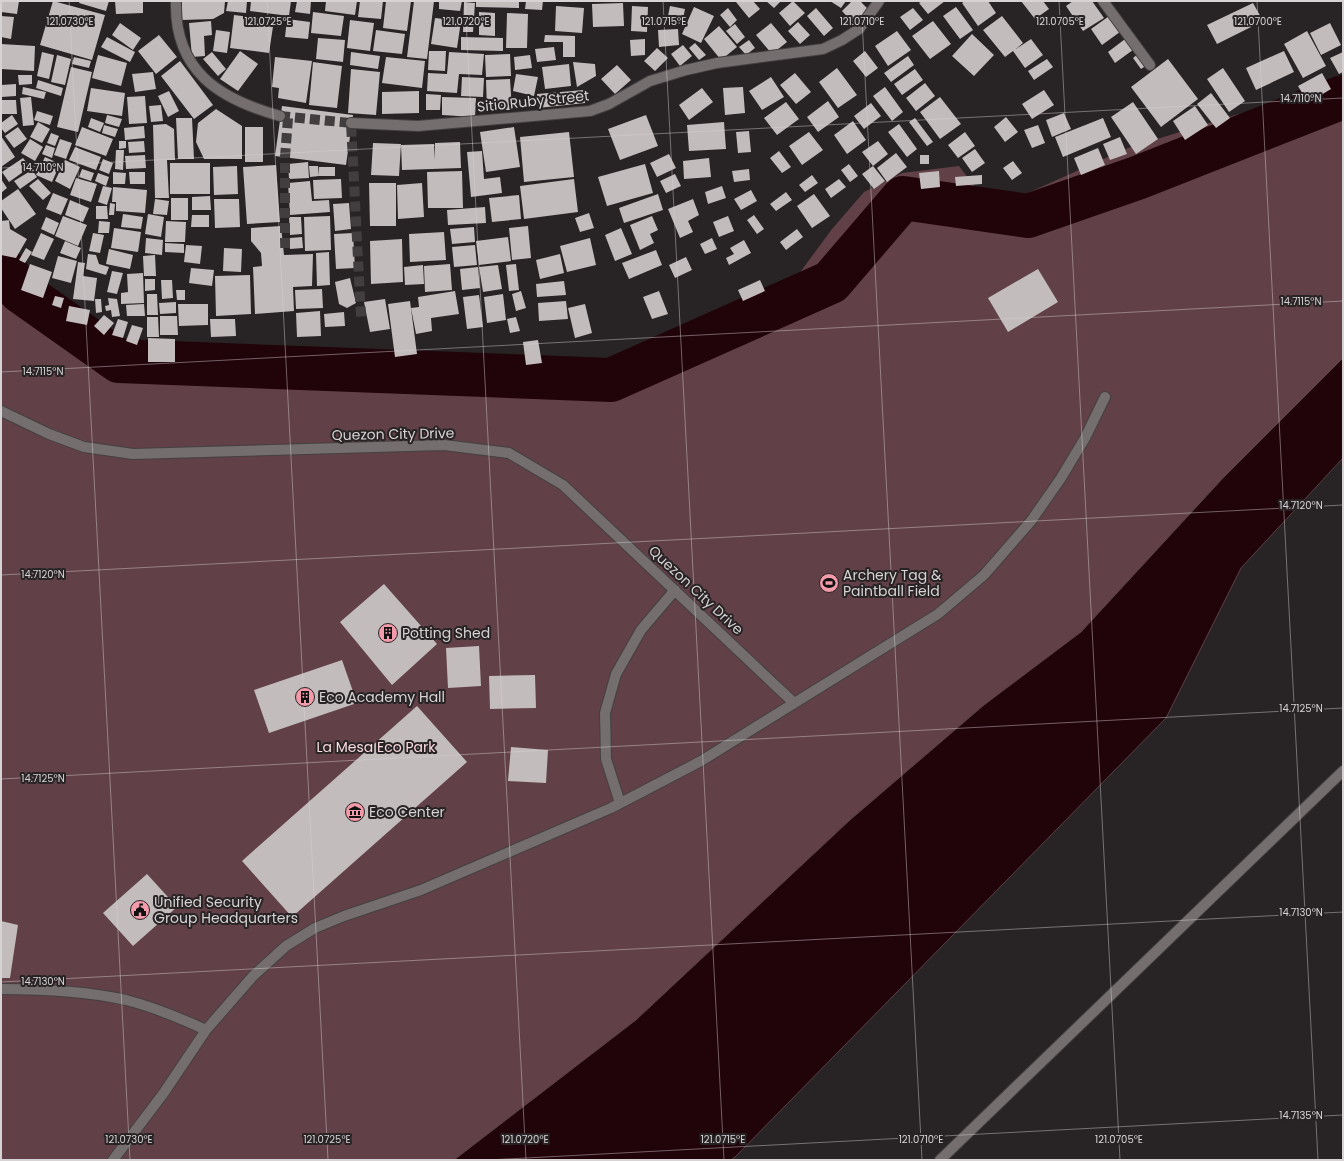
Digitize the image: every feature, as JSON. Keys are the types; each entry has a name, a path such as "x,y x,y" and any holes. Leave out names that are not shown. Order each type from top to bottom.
{"street":[{"path":"176,1 175,20 182,44 194,68 224,95 256,110 280,116"},
{"name":"Sitio Ruby Street","path":"352,123 418,126 590,110 609,104 650,81 686,70 717,63 823,50 859,29 879,1"},
{"path":"1103,1 1150,65"},
{"path":"112,1160 163,1094 206,1030 253,976 286,946 315,928 344,916 421,890 620,803 701,761 938,614 984,575 1031,521 1061,478 1085,438 1105,397"},
{"name":"Quezon City Drive","path":"1,411 49,434 84,447 133,454 444,444 509,453 563,485 794,702"},
{"path":"620,803 606,759 605,713 616,674 641,630 675,590"},
{"path":"940,1160 1343,771"},
{"path":"1,989 77,992 125,1000 162,1011 206,1030"}],"green space":[{"name":"La Mesa Eco Park","path":"1343,87 1343,358 1224,477 1081,632 984,705 850,820 636,1020 454,1160 1,1160 1,266 20,291 119,361 610,380 699,319 793,282 832,229 864,192 902,173 959,166 992,209 1128,148 1235,115 1300,103"}],"shaded area":[{"path":"1343,358 1343,458 1241,568 1166,718 735,1157 731,1160 454,1160 636,1020 850,820 984,705 1081,632 1224,477"}],"building":[{"path":"1,1 19,1 17,14 1,12"},
{"path":"53,1 105,15 92,60 40,45"},
{"path":"80,1 109,1 106,11 79,3"},
{"path":"115,1 143,1 143,13 116,14"},
{"path":"182,1 225,1 224,13 213,19 182,20"},
{"path":"228,1 247,1 246,13 226,11"},
{"path":"251,1 291,1 289,16 250,11"},
{"path":"297,1 311,1 310,14 295,12"},
{"path":"326,1 357,1 355,15 325,11"},
{"path":"360,1 383,1 381,19 358,17"},
{"path":"386,1 411,1 407,31 383,28"},
{"path":"414,1 434,1 427,59 407,57"},
{"path":"439,1 462,1 460,11 439,9"},
{"path":"476,1 519,1 519,8 476,7"},
{"path":"526,1 543,1 542,10 525,9"},
{"path":"753,1 760,9 749,18 736,2"},
{"path":"766,1 781,1 774,8"},
{"path":"793,1 805,13 790,26 779,13"},
{"path":"830,1 846,1 841,8"},
{"path":"852,1 860,1 869,10 854,24 842,11"},
{"path":"922,1 945,1 928,14 919,3"},
{"path":"965,1 988,1 996,13 978,26 962,3"},
{"path":"1021,1 1043,1 1049,9 1035,19"},
{"path":"1073,1 1092,1 1104,18 1083,31 1066,6"},
{"path":"464,2 475,3 473,32 463,32"},
{"path":"623,3 624,26 593,27 592,4"},
{"path":"1253,3 1263,21 1217,44 1207,25"},
{"path":"556,6 584,8 582,33 555,31"},
{"path":"632,6 648,7 647,32 631,31"},
{"path":"670,6 685,9 682,24 667,21"},
{"path":"694,7 714,16 701,43 682,34"},
{"path":"956,7 973,30 960,39 943,16"},
{"path":"728,8 737,20 730,27 720,15"},
{"path":"816,8 833,28 824,36 807,16"},
{"path":"913,8 923,20 910,30 900,17"},
{"path":"313,12 344,16 341,36 311,33"},
{"path":"479,12 495,13 495,36 479,35"},
{"path":"507,13 528,14 527,48 506,48"},
{"path":"1112,14 1124,29 1102,45 1091,29"},
{"path":"234,15 274,20 269,53 230,48"},
{"path":"1,16 14,17 11,39 1,37"},
{"path":"1002,16 1023,43 1016,49 1031,39 1043,55 1025,68 1013,51 1005,57 983,30"},
{"path":"435,18 461,21 457,48 431,44"},
{"path":"287,19 310,22 308,39 285,37"},
{"path":"350,20 374,23 370,51 347,48"},
{"path":"211,21 212,35 204,36 205,56 192,57 189,23"},
{"path":"933,21 951,44 930,59 912,36"},
{"path":"798,22 810,35 800,44 788,31"},
{"path":"120,23 141,38 133,50 112,35"},
{"path":"771,23 787,42 772,54 756,35"},
{"path":"1330,23 1341,45 1321,55 1310,33"},
{"path":"735,24 745,37 737,44 726,31"},
{"path":"719,26 737,47 721,60 704,39"},
{"path":"678,29 679,45 659,47 658,30"},
{"path":"216,30 230,32 227,53 213,51"},
{"path":"376,30 405,34 402,54 373,51"},
{"path":"897,31 911,50 888,66 875,46"},
{"path":"1307,31 1326,66 1303,78 1284,44"},
{"path":"972,34 994,55 974,76 952,56"},
{"path":"159,35 177,57 156,74 138,51"},
{"path":"545,35 575,36 575,57 563,57 563,42 544,42"},
{"path":"1129,36 1137,47 1115,63 1108,52"},
{"path":"107,37 135,52 130,62 101,47"},
{"path":"461,37 503,38 503,51 461,50"},
{"path":"318,38 345,40 343,62 316,59"},
{"path":"645,39 645,55 631,56 630,40"},
{"path":"749,40 755,48 746,55 739,47"},
{"path":"695,43 706,55 699,60 689,48"},
{"path":"1,44 35,46 34,71 1,69"},
{"path":"683,45 692,56 680,66 671,54"},
{"path":"554,47 556,60 537,62 535,49"},
{"path":"657,48 668,58 655,71 644,61"},
{"path":"1144,49 1153,61 1141,69 1133,58"},
{"path":"240,51 258,64 238,91 220,79"},
{"path":"429,51 446,51 445,71 428,70"},
{"path":"865,51 878,68 866,77 853,61"},
{"path":"1284,51 1294,72 1256,90 1246,68"},
{"path":"42,52 54,55 49,79 37,76"},
{"path":"212,52 226,69 218,76 203,59"},
{"path":"351,52 380,56 378,69 350,65"},
{"path":"449,52 484,54 482,75 459,74 457,93 427,91 428,73 447,74"},
{"path":"1343,52 1343,72 1339,74 1330,58"},
{"path":"510,54 511,76 486,77 485,55"},
{"path":"57,55 71,59 65,85 51,82"},
{"path":"98,55 127,63 121,86 92,78"},
{"path":"530,55 532,68 515,70 514,57"},
{"path":"908,56 914,65 891,82 884,73"},
{"path":"74,57 91,61 89,68 72,64"},
{"path":"275,57 312,61 306,103 278,98 279,88 272,87"},
{"path":"386,57 425,61 422,88 382,83"},
{"path":"1047,59 1053,67 1034,80 1028,71"},
{"path":"1168,59 1198,99 1161,127 1131,87"},
{"path":"180,61 213,105 194,119 161,76"},
{"path":"313,62 342,66 337,108 309,105"},
{"path":"573,62 595,64 596,76 577,87"},
{"path":"569,64 571,86 545,89 542,67"},
{"path":"617,65 631,80 615,94 601,79"},
{"path":"71,67 92,72 78,132 57,127"},
{"path":"837,68 857,95 838,108 819,82"},
{"path":"1223,68 1245,101 1229,112 1207,79"},
{"path":"351,69 380,72 376,115 348,113"},
{"path":"915,69 923,80 902,95 894,84"},
{"path":"153,72 156,89 135,92 132,74"},
{"path":"795,73 811,92 796,104 780,85"},
{"path":"1322,73 1331,89 1308,103 1298,86"},
{"path":"516,74 538,77 534,96 513,91"},
{"path":"18,75 32,75 32,84 19,85"},
{"path":"462,77 484,78 483,97 461,96"},
{"path":"771,77 784,97 762,110 749,91"},
{"path":"510,79 512,110 487,110 486,80"},
{"path":"38,80 63,88 61,96 36,88"},
{"path":"925,83 935,96 916,111 906,98"},
{"path":"16,84 16,96 1,97 1,85"},
{"path":"23,87 46,92 44,99 22,94"},
{"path":"743,87 745,113 725,115 723,88"},
{"path":"885,87 903,112 892,121 873,96"},
{"path":"91,88 125,93 122,116 87,111"},
{"path":"702,88 713,102 689,120 679,105"},
{"path":"584,90 585,103 538,108 537,94"},
{"path":"1044,90 1054,105 1032,119 1022,104"},
{"path":"169,91 179,111 168,117 158,96"},
{"path":"419,91 419,113 382,114 382,92"},
{"path":"1211,93 1230,118 1216,128 1197,104"},
{"path":"426,94 441,95 440,110 426,110"},
{"path":"145,96 147,123 129,124 127,97"},
{"path":"31,97 34,125 23,126 20,98"},
{"path":"442,97 476,98 475,117 442,115"},
{"path":"940,97 961,124 940,139 920,112"},
{"path":"1,100 16,100 17,114 1,114"},
{"path":"828,101 839,117 818,132 807,117"},
{"path":"786,102 799,119 777,135 764,118"},
{"path":"1133,102 1158,139 1136,154 1111,117"},
{"path":"871,103 881,116 864,129 854,116"},
{"path":"161,105 163,121 151,122 149,106"},
{"path":"282,106 353,115 346,165 275,156"},
{"path":"1195,106 1208,125 1185,140 1173,121"},
{"path":"216,109 242,126 242,159 204,159 196,142 198,123"},
{"path":"37,111 53,116 50,125 34,120"},
{"path":"1064,113 1071,129 1052,137 1046,120"},
{"path":"12,115 18,124 5,133 1,128 1,123"},
{"path":"107,115 122,119 119,127 105,123"},
{"path":"646,115 658,146 620,160 608,129"},
{"path":"1006,117 1018,132 1005,142 994,127"},
{"path":"91,118 104,123 100,132 88,127"},
{"path":"176,118 192,118 194,159 178,159"},
{"path":"915,118 933,142 927,146 909,122"},
{"path":"1103,118 1111,137 1063,157 1055,137"},
{"path":"853,121 866,140 847,154 834,135"},
{"path":"38,122 50,129 42,143 30,137"},
{"path":"724,122 726,149 689,151 687,125"},
{"path":"166,124 174,129 175,160 167,160 169,198 155,198 153,125"},
{"path":"899,124 917,149 907,157 888,132"},
{"path":"104,125 118,129 115,137 102,133"},
{"path":"1038,125 1045,143 1032,148 1024,130"},
{"path":"144,126 145,138 125,140 124,128"},
{"path":"18,127 27,139 14,148 5,136"},
{"path":"82,127 113,139 106,156 75,145"},
{"path":"245,127 263,127 263,162 245,162"},
{"path":"514,127 520,167 486,172 480,132"},
{"path":"749,131 751,152 738,153 736,132"},
{"path":"569,132 574,177 524,182 520,137"},
{"path":"809,132 823,150 802,165 789,146"},
{"path":"965,132 975,146 958,158 948,145"},
{"path":"51,133 59,136 55,146 47,143"},
{"path":"1,136 15,157 1,167"},
{"path":"1120,137 1127,154 1110,160 1103,144"},
{"path":"30,139 43,147 35,161 21,153"},
{"path":"60,139 72,143 66,159 54,155"},
{"path":"119,141 126,141 126,148 119,149"},
{"path":"144,141 145,152 129,153 128,142"},
{"path":"878,141 888,154 873,166 862,152"},
{"path":"460,142 461,168 402,170 401,145 434,144 435,160 435,143"},
{"path":"373,143 401,144 399,176 371,175"},
{"path":"46,145 55,148 52,158 42,154"},
{"path":"75,147 101,157 96,170 69,160"},
{"path":"1098,148 1105,165 1081,175 1074,158"},
{"path":"975,149 985,163 972,172 962,158"},
{"path":"116,150 124,150 123,170 115,169"},
{"path":"482,151 484,179 500,177 502,193 471,197 467,152"},
{"path":"779,151 791,167 782,173 770,158"},
{"path":"896,153 907,167 887,182 877,168"},
{"path":"669,154 676,168 657,177 650,163"},
{"path":"145,155 146,168 126,169 125,156"},
{"path":"920,155 929,155 929,164 920,164"},
{"path":"45,157 60,164 52,182 36,175"},
{"path":"23,158 30,167 9,182 2,172"},
{"path":"709,158 711,177 684,179 683,161"},
{"path":"103,159 113,163 109,174 99,170"},
{"path":"65,160 80,167 70,189 55,181"},
{"path":"1013,161 1022,173 1012,180 1003,168"},
{"path":"308,162 309,178 289,179 288,164"},
{"path":"170,163 210,163 210,194 170,194"},
{"path":"645,164 653,193 607,206 598,177"},
{"path":"849,164 858,176 850,182 841,170"},
{"path":"276,165 280,222 247,224 243,167"},
{"path":"237,166 238,194 214,195 213,167"},
{"path":"309,166 318,166 319,176 310,177"},
{"path":"873,166 885,181 874,189 862,174"},
{"path":"319,167 335,167 335,176 319,176"},
{"path":"82,169 94,173 91,181 79,177"},
{"path":"749,169 750,180 734,182 732,171"},
{"path":"32,170 37,177 20,189 14,181"},
{"path":"462,171 463,208 428,208 427,172"},
{"path":"939,171 940,187 921,189 919,173"},
{"path":"113,172 126,173 125,184 113,184"},
{"path":"129,172 145,172 145,184 130,184"},
{"path":"98,173 109,177 106,186 95,181"},
{"path":"675,174 681,186 666,193 660,181"},
{"path":"812,175 818,183 805,192 799,185"},
{"path":"982,175 982,184 956,186 955,177"},
{"path":"76,178 97,184 91,202 70,195"},
{"path":"1,179 7,188 1,193"},
{"path":"38,179 51,193 43,200 29,186"},
{"path":"341,179 342,198 314,199 313,180"},
{"path":"574,179 578,212 524,219 520,186"},
{"path":"839,179 846,187 831,198 825,189"},
{"path":"310,181 312,201 329,200 330,212 290,215 288,183"},
{"path":"369,183 396,183 396,226 370,226"},
{"path":"422,183 424,217 398,219 397,185"},
{"path":"103,186 112,188 107,205 98,202"},
{"path":"722,186 726,198 708,204 705,192"},
{"path":"113,187 147,190 145,213 116,211 116,202 112,202"},
{"path":"18,189 36,214 15,229 1,208 1,201"},
{"path":"751,190 757,201 741,210 734,199"},
{"path":"786,192 792,200 776,211 770,204"},
{"path":"53,193 68,199 61,215 46,209"},
{"path":"658,194 663,210 624,223 619,208"},
{"path":"814,194 830,216 812,228 797,206"},
{"path":"519,195 521,219 492,222 489,198"},
{"path":"210,196 211,210 192,210 192,197"},
{"path":"171,198 188,198 188,220 171,220"},
{"path":"155,199 169,201 167,215 153,214"},
{"path":"214,199 239,199 240,227 215,228"},
{"path":"693,199 699,215 688,221 693,232 680,238 668,209"},
{"path":"70,200 89,208 83,222 65,215"},
{"path":"110,203 115,204 114,215 109,215"},
{"path":"349,203 351,229 335,231 333,204"},
{"path":"96,206 107,206 108,219 96,219"},
{"path":"485,207 486,223 448,225 447,210"},
{"path":"589,213 594,228 580,232 575,218"},
{"path":"123,214 143,217 141,229 121,227"},
{"path":"148,214 164,217 161,237 145,234"},
{"path":"192,215 209,215 209,227 191,227"},
{"path":"754,215 764,229 757,234 747,220"},
{"path":"63,216 87,225 78,246 55,236"},
{"path":"330,216 331,250 305,251 304,217"},
{"path":"652,216 658,230 650,234 654,243 640,250 630,225"},
{"path":"728,216 734,231 719,237 713,222"},
{"path":"46,217 59,223 54,235 41,229"},
{"path":"289,217 301,217 302,234 290,235"},
{"path":"9,220 10,229 27,239 16,258 1,255 1,221"},
{"path":"99,221 110,222 109,233 98,233"},
{"path":"166,221 186,222 185,242 165,242"},
{"path":"281,226 284,255 313,254 312,286 293,287 294,311 255,314 253,267 262,266 261,253 251,241 251,228"},
{"path":"528,226 531,258 512,260 509,228"},
{"path":"474,227 475,242 452,244 450,229"},
{"path":"114,228 141,232 138,252 111,248"},
{"path":"621,228 632,254 615,261 605,235"},
{"path":"797,229 803,237 786,250 780,242"},
{"path":"444,232 446,260 410,262 409,234"},
{"path":"41,233 54,239 44,260 31,255"},
{"path":"93,233 104,235 100,253 89,251"},
{"path":"353,233 355,268 336,269 334,234"},
{"path":"302,237 303,248 290,249 290,238"},
{"path":"508,237 511,261 479,265 476,241"},
{"path":"146,238 163,240 162,255 145,253"},
{"path":"590,238 596,265 567,272 560,246"},
{"path":"712,238 717,249 705,254 700,244"},
{"path":"402,239 403,282 371,284 370,241"},
{"path":"744,240 751,253 729,265 726,258 734,254 730,248"},
{"path":"65,241 81,248 76,259 60,253"},
{"path":"165,243 184,244 184,253 165,252"},
{"path":"186,245 202,246 200,264 184,262"},
{"path":"475,245 477,265 454,267 452,247"},
{"path":"26,248 32,252 25,263 19,260"},
{"path":"224,248 242,249 241,272 223,271"},
{"path":"109,249 133,255 130,269 106,264"},
{"path":"656,250 662,265 629,279 622,263"},
{"path":"329,252 330,285 317,286 316,253"},
{"path":"88,254 96,255 99,264 109,267 106,275 86,269"},
{"path":"560,254 564,273 540,279 536,260"},
{"path":"155,255 156,276 144,276 143,256"},
{"path":"58,256 77,261 71,283 52,278"},
{"path":"686,257 692,270 675,278 669,265"},
{"path":"78,262 85,263 83,276 97,278 94,301 73,299"},
{"path":"30,264 52,272 43,298 21,290"},
{"path":"450,264 452,290 425,292 424,266"},
{"path":"516,264 519,290 509,291 506,265"},
{"path":"423,265 424,284 405,285 404,267"},
{"path":"498,265 502,289 483,292 479,267"},
{"path":"478,267 480,288 462,290 460,269"},
{"path":"191,268 214,270 212,286 189,283"},
{"path":"1038,269 1058,302 1008,332 988,298"},
{"path":"112,271 123,273 117,294 107,292"},
{"path":"143,273 144,303 121,304 121,293 128,292 127,274"},
{"path":"250,275 251,314 216,316 215,276"},
{"path":"350,278 356,303 347,308 339,304 335,282"},
{"path":"145,279 155,279 155,290 145,291"},
{"path":"161,280 172,280 173,298 162,299"},
{"path":"760,280 765,291 743,301 738,290"},
{"path":"564,281 566,295 537,297 536,284"},
{"path":"322,289 323,308 296,309 295,290"},
{"path":"176,290 185,290 185,300 177,300"},
{"path":"455,291 459,314 431,318 432,331 416,334 411,308 419,307 418,297"},
{"path":"521,291 526,308 516,311 512,294"},
{"path":"659,291 668,314 652,319 643,297"},
{"path":"147,294 157,294 158,315 147,315"},
{"path":"503,294 506,320 487,323 484,297"},
{"path":"479,295 483,327 467,329 463,297"},
{"path":"55,296 64,298 61,308 52,305"},
{"path":"108,298 117,299 120,316 112,317 111,310 106,311 105,306 109,305"},
{"path":"95,299 101,299 102,312 96,313"},
{"path":"385,299 390,329 370,332 364,302"},
{"path":"410,301 417,354 395,357 388,304"},
{"path":"566,301 568,319 539,321 538,303"},
{"path":"176,302 176,313 160,314 159,303"},
{"path":"144,304 145,316 127,316 126,305"},
{"path":"178,304 208,304 208,325 179,326"},
{"path":"585,304 592,333 575,338 568,308"},
{"path":"69,306 90,310 87,325 66,321"},
{"path":"320,311 321,336 297,337 296,313"},
{"path":"344,312 345,326 325,327 324,314"},
{"path":"104,315 114,323 104,335 94,326"},
{"path":"160,316 177,316 178,335 160,335"},
{"path":"147,317 158,317 159,337 147,337"},
{"path":"516,317 520,331 510,333 507,319"},
{"path":"118,319 128,322 123,338 112,335"},
{"path":"210,319 235,319 236,336 211,337"},
{"path":"132,325 143,328 137,345 126,341"},
{"path":"148,338 175,339 175,362 148,362"},
{"path":"538,340 542,363 526,365 523,342"},
{"name":"Potting Shed","path":"384,584 437,644 392,685 340,622"},
{"path":"479,646 481,686 448,688 446,648"},
{"name":"Eco Academy Hall","path":"342,660 357,703 269,733 254,690"},
{"path":"535,675 536,708 490,709 489,676"},
{"name":"Eco Center","path":"417,706 467,762 292,917 242,861"},
{"path":"511,747 548,750 546,783 508,781"},
{"name":"Unified Security Group Headquarters","path":"147,874 177,907 133,946 103,913"},
{"path":"1,921 18,925 10,978 1,978"}],"waterway":[{"path":"1,266 20,291 119,361 611,380 831,282 903,198 1028,216 1137,178 1343,97"}],"tunnel":[{"path":"280,116 351,123 361,317"},
{"path":"285,248 285,157 288,118"}],"place":[{"name":"Archery Tag & Paintball Field","path":"829,583"},
{"name":"Potting Shed","path":"388,633"},
{"name":"Eco Academy Hall","path":"305,697"},
{"name":"Eco Center","path":"355,812"},
{"name":"Unified Security Group Headquarters","path":"140,910"}]}
